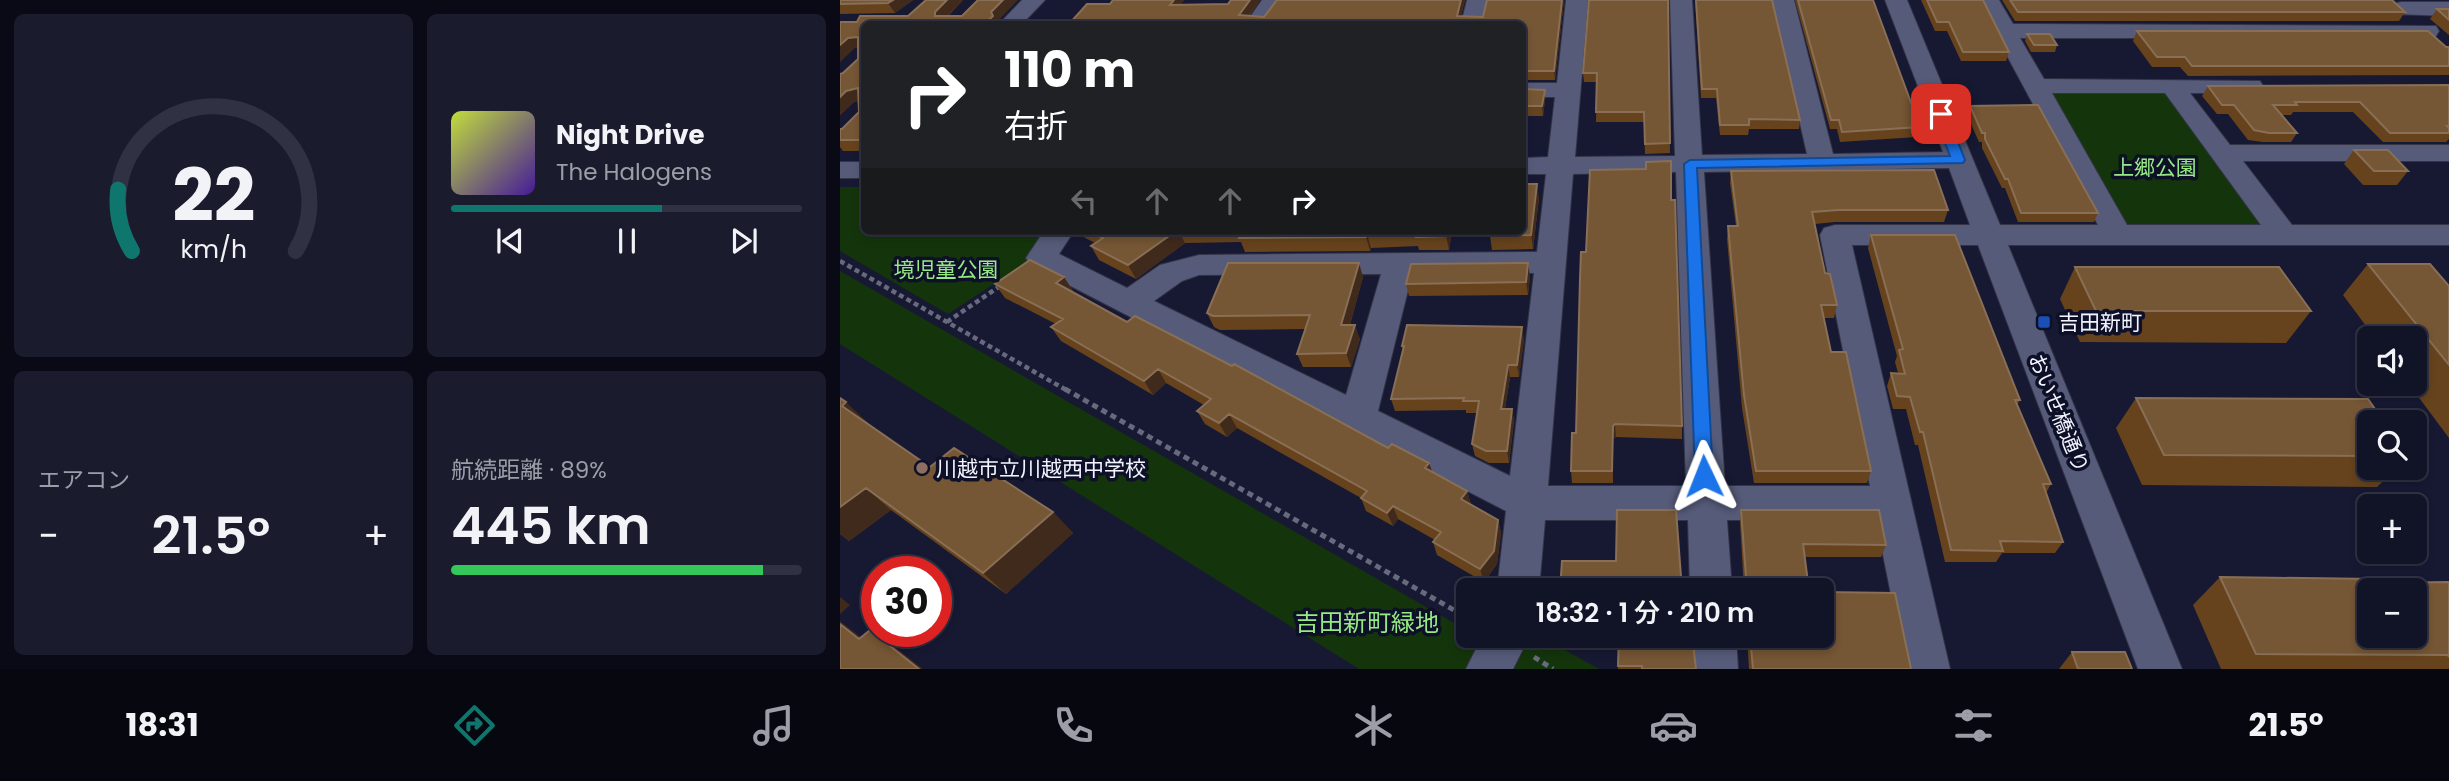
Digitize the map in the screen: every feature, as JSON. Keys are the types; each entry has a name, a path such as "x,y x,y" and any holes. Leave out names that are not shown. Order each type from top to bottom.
{"street":[{"path":"1013,21 1034,0"},
{"path":"1258,21 1273,0 1297,1"},
{"path":"1473,21 1478,0"},
{"path":"1681,0 1710,578"},
{"path":"1783,0 1822,162"},
{"name":"おいせ橋通り","path":"1896,0 2160,669"},
{"path":"1988,0 2117,233"},
{"path":"1519,578 1567,90 1586,1"},
{"path":"2396,4 2449,9"},
{"path":"2396,4 2449,49"},
{"path":"2005,31 2428,31"},
{"path":"2036,86 2269,86"},
{"path":"2172,86 2283,234"},
{"path":"1526,90 1567,90"},
{"path":"2223,153 2449,153"},
{"path":"1526,166 1958,160"},
{"path":"840,170 861,170"},
{"path":"1928,669 1835,235 2449,234"},
{"path":"1050,244 1130,301 1527,503 1891,503"},
{"path":"1130,301 1171,273 1199,265 1549,262"},
{"path":"1358,417 1399,264"},
{"path":"1488,669 1500,648"},
{"path":"1715,648 1716,669"}],"path":[{"path":"947,322 1050,244"},
{"path":"840,261 1456,611"}],"green space":[{"name":"上郷公園","path":"2049,92 2166,92 2265,227 2127,227"},
{"name":"境児童公園","path":"840,187 861,187 861,235 1045,235 1027,262 948,314 840,251"},
{"name":"吉田新町緑地","path":"840,271 1456,624 1456,648 1484,648 1469,669 1359,669 840,344"},
{"path":"1523,648 1561,648 1599,669 1510,669"}],"building":[{"path":"840,0 893,0 888,3 840,4"},
{"path":"926,0 947,0 935,12 935,16 962,16 978,0 1003,0 991,12 993,16 987,21 861,21 861,140 840,140 840,129 859,112 858,88 846,91 840,97 840,74 858,59 858,37 848,38 840,45 840,22 857,22 860,16 908,16"},
{"path":"1113,0 1174,0 1170,5 1228,4 1231,0 1250,0 1239,15 1264,17 1277,0 1461,0 1457,16 1483,17 1487,0 1562,0 1554,71 1526,71 1526,21 1072,21 1087,4 1110,4"},
{"path":"1589,0 1668,0 1670,143 1645,144 1644,112 1596,112 1597,73 1583,73"},
{"path":"1696,0 1772,0 1800,120 1749,119 1749,125 1720,125 1717,89 1702,89"},
{"path":"1798,0 1873,0 1920,127 1842,132 1839,120 1831,120"},
{"path":"1927,0 1983,0 2009,52 1963,52 1949,22 1937,22"},
{"path":"2010,0 2392,0 2405,12 2018,12"},
{"path":"2437,9 2449,9 2449,20"},
{"path":"2137,31 2428,31 2449,47 2449,66 2192,66 2185,57 2157,57"},
{"path":"2027,34 2050,34 2057,45 2034,45"},
{"path":"2449,85 2449,133 2390,133 2360,102 2295,102 2297,105 2273,105 2297,133 2269,133 2254,130 2234,105 2222,105 2208,86"},
{"path":"1526,89 1545,90 1542,106 1526,106"},
{"path":"2038,105 2098,213 2021,213 2008,179 2005,179 1970,106"},
{"path":"2354,150 2388,150 2408,171 2374,171"},
{"path":"1671,161 1671,200 1675,200 1682,426 1615,424 1612,471 1571,471 1572,433 1576,433 1581,252 1586,252 1590,170 1646,169 1646,162"},
{"path":"1934,170 1948,210 1812,212 1825,273 1830,274 1837,305 1821,305 1831,352 1846,352 1871,471 1756,471 1744,395 1728,226 1738,226 1731,171"},
{"path":"1526,184 1537,184 1531,235 1490,236 1526,235"},
{"path":"1097,235 1170,235 1128,265 1091,246 1103,238"},
{"path":"1240,235 1367,235 1366,237 1239,238"},
{"path":"1416,235 1446,235 1446,236"},
{"path":"1871,235 1955,235 2020,400 2015,400 2051,484 2043,484 2063,542 2000,541 2003,551 1951,550 1923,432 1920,432 1910,397 1897,396 1891,373 1905,374 1899,350 1903,349"},
{"path":"1030,260 1064,277 1056,283 1127,322 1135,316 1232,366 1234,364 1388,448 1392,444 1429,463 1425,468 1467,491 1461,499 1498,520 1494,551 1480,569 1433,542 1441,532 1393,506 1387,513 1361,498 1367,491 1229,414 1219,423 1197,411 1211,399 1158,369 1144,381 1051,327 1063,319 995,284"},
{"path":"1228,263 1359,263 1341,325 1355,325 1346,353 1297,354 1310,315 1213,316 1207,313"},
{"path":"1528,263 1526,282 1406,284 1411,264"},
{"path":"2368,264 2430,264 2449,286 2449,365 2427,338 2427,326 2418,326"},
{"path":"2075,267 2279,267 2311,311 2096,311"},
{"path":"1407,325 1522,327 1517,365 1508,365 1501,409 1512,409 1507,451 1486,451 1472,444 1479,401 1463,401 1464,398 1391,399"},
{"path":"840,398 846,402 842,406 930,467 954,448 1053,512 983,573 866,488 840,507"},
{"path":"2136,398 2368,399 2376,410 2357,410 2357,456 2164,455"},
{"path":"1617,510 1676,510 1681,578 1561,578 1562,561 1616,561"},
{"path":"1741,510 1879,510 1886,545 1803,544 1807,578 1746,578"},
{"path":"2220,577 2357,579 2357,648 2427,648 2427,582 2449,582 2449,657 2256,654"},
{"path":"1834,592 1895,593 1911,669 1753,669 1751,648 1834,648"},
{"path":"840,624 859,639 861,637 861,647 891,647 919,669 840,669"},
{"path":"1619,648 1694,648 1696,669 1642,669 1642,666 1618,666"},
{"path":"2072,652 2125,652 2132,669 2078,669"}],"place":[{"name":"吉田新町","path":"2044,322"},
{"name":"川越市立川越西中学校","path":"922,468"}],"route":[{"path":"1704,476 1690,164 1958,160 1941,114"}]}
